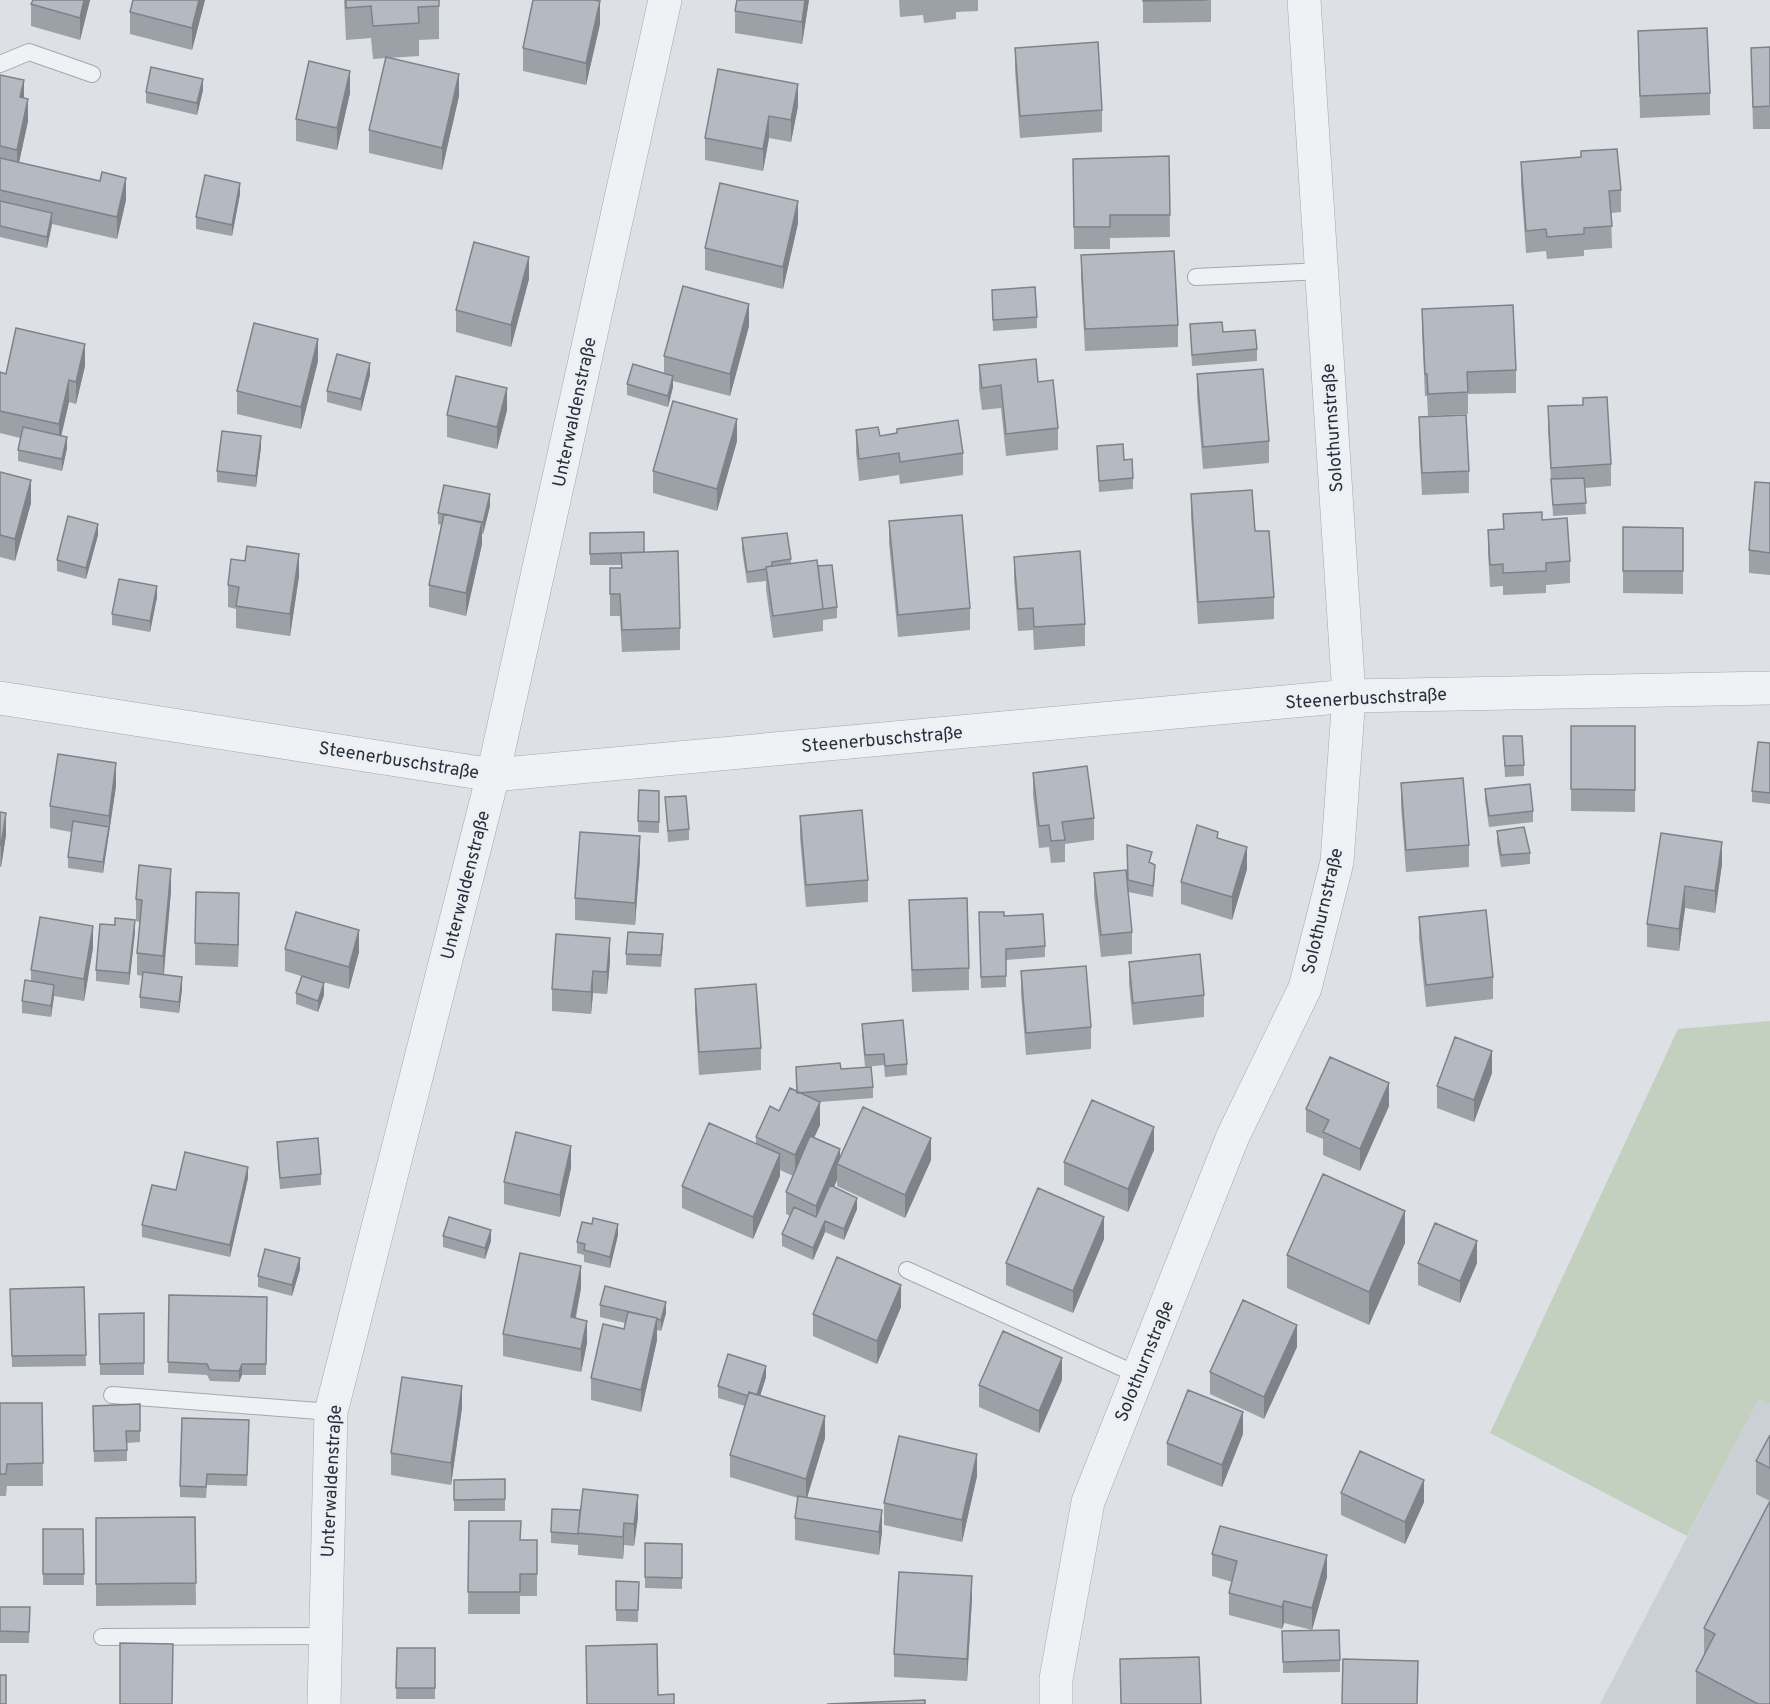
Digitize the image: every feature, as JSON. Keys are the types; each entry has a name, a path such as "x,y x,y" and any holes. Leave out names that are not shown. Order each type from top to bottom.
{"street":[{"name":"Unterwaldenstraße","path":"324,1704 331,1412 494,775 665,0"},
{"name":"Solothurnstraße","path":"1056,1704 1056,1679 1088,1502 1233,1136 1305,988 1336,862 1349,696 1304,0"},
{"name":"Steenerbuschstraße","path":"0,698 494,775 1349,696 1770,688"}],"lane":[{"path":"0,64 29,52 92,74"},
{"path":"1196,277 1322,271"},
{"path":"907,1270 1138,1375"},
{"path":"112,1395 331,1412"},
{"path":"102,1637 325,1636"}],"shaded area":[{"path":"1759,1399 1770,1404 1770,1704 1600,1704"}],"green space":[{"path":"1770,1021 1770,1404 1759,1399 1687,1536 1490,1433 1678,1029"}],"building":[{"path":"33,0 84,0 80,18 31,4"},
{"path":"133,0 199,0 192,28 130,12"},
{"path":"346,0 439,0 439,6 418,7 419,23 373,26 371,6 346,8"},
{"path":"533,0 600,1 586,63 523,48"},
{"path":"737,0 805,0 802,22 735,11"},
{"path":"1143,0 1207,0 1143,1"},
{"path":"1707,28 1710,93 1640,96 1638,31"},
{"path":"1098,42 1102,110 1020,116 1015,48"},
{"path":"1770,47 1770,106 1753,107 1751,48"},
{"path":"386,57 459,74 442,148 369,130"},
{"path":"309,61 350,71 337,128 296,119"},
{"path":"151,67 203,79 197,103 146,92"},
{"path":"718,69 798,84 791,120 769,116 763,149 705,138"},
{"path":"0,75 24,80 20,97 28,99 17,150 0,146"},
{"path":"1617,149 1621,190 1609,191 1612,226 1584,228 1584,234 1547,237 1546,229 1526,231 1521,162 1581,157 1581,151"},
{"path":"1169,156 1170,215 1110,215 1110,227 1074,227 1073,159"},
{"path":"0,158 100,181 102,172 126,178 117,217 0,190"},
{"path":"205,175 240,183 232,225 196,217"},
{"path":"720,183 798,201 783,267 705,248"},
{"path":"0,201 52,213 47,237 0,226"},
{"path":"474,242 529,257 511,325 456,310"},
{"path":"1174,251 1178,325 1085,329 1081,255"},
{"path":"683,286 749,304 730,374 664,356"},
{"path":"1035,287 1037,317 993,320 992,290"},
{"path":"1513,305 1516,370 1467,372 1468,392 1428,394 1422,309"},
{"path":"1222,322 1223,332 1255,330 1257,349 1192,355 1190,324"},
{"path":"254,323 318,339 301,407 237,391"},
{"path":"16,328 85,344 76,382 69,380 59,424 0,411 0,372 6,374"},
{"path":"337,354 370,363 361,399 327,391"},
{"path":"1036,359 1038,382 1053,380 1058,428 1006,434 1001,385 982,388 979,365"},
{"path":"633,364 673,376 668,396 627,384"},
{"path":"1263,369 1269,441 1203,447 1197,374"},
{"path":"456,376 507,388 497,427 447,415"},
{"path":"1607,397 1611,464 1551,468 1548,406 1583,405 1583,398"},
{"path":"673,401 737,419 717,489 653,471"},
{"path":"1466,415 1469,471 1422,473 1419,417"},
{"path":"958,420 963,453 900,462 899,453 859,459 856,430 878,427 880,436 897,433 897,429"},
{"path":"23,427 67,437 62,459 18,450"},
{"path":"222,431 261,436 256,476 217,471"},
{"path":"1123,444 1124,460 1132,459 1133,478 1099,481 1097,446"},
{"path":"0,472 31,480 15,539 0,535"},
{"path":"1584,478 1586,503 1553,505 1551,479"},
{"path":"1755,482 1770,483 1770,553 1749,550"},
{"path":"444,485 490,494 483,523 438,513"},
{"path":"1252,490 1255,531 1269,531 1274,597 1198,602 1191,494"},
{"path":"1542,512 1542,520 1567,518 1570,561 1546,563 1546,571 1503,573 1503,564 1490,565 1488,530 1504,529 1503,514"},
{"path":"444,514 482,522 466,593 429,585"},
{"path":"962,515 970,608 898,615 889,521"},
{"path":"68,516 98,524 86,568 57,560"},
{"path":"1623,527 1683,528 1683,571 1623,571"},
{"path":"644,532 644,552 590,554 590,533"},
{"path":"787,533 791,559 772,562 772,566 766,569 747,572 742,538"},
{"path":"247,546 299,554 290,614 236,606 239,587 228,585 231,559 245,561"},
{"path":"678,551 680,628 622,630 620,594 610,594 610,568 622,568 621,553"},
{"path":"1080,551 1085,624 1034,627 1033,608 1018,609 1014,557"},
{"path":"817,560 823,609 773,616 766,567"},
{"path":"832,565 837,607 823,609 818,566"},
{"path":"119,579 157,586 150,621 112,614"},
{"path":"1571,726 1635,726 1635,790 1571,789"},
{"path":"1503,736 1522,736 1524,765 1505,766"},
{"path":"1758,742 1770,743 1770,793 1752,791"},
{"path":"58,754 116,763 109,816 50,806"},
{"path":"1087,766 1094,818 1062,822 1065,840 1051,841 1049,825 1039,826 1033,773"},
{"path":"1463,778 1469,845 1406,850 1401,783"},
{"path":"1530,784 1533,811 1489,816 1485,789"},
{"path":"639,790 659,791 659,822 638,821"},
{"path":"686,796 689,829 668,831 665,797"},
{"path":"862,810 868,880 806,885 800,816"},
{"path":"0,812 6,813 1,845 0,845"},
{"path":"73,821 109,827 103,862 68,857"},
{"path":"1197,825 1218,832 1217,838 1247,847 1232,897 1181,882"},
{"path":"1524,827 1530,853 1501,855 1497,831"},
{"path":"580,832 640,836 635,903 575,898"},
{"path":"1661,833 1722,842 1715,891 1685,886 1679,929 1647,924"},
{"path":"1127,845 1152,852 1149,862 1155,865 1153,886 1128,880"},
{"path":"139,865 171,869 163,956 137,953 142,900 136,899"},
{"path":"1126,870 1132,932 1101,935 1094,873"},
{"path":"196,892 239,893 238,945 195,943"},
{"path":"967,898 969,968 912,970 909,900"},
{"path":"1486,910 1493,977 1426,985 1419,917"},
{"path":"296,912 359,930 349,967 285,949"},
{"path":"979,912 1004,912 1004,916 1043,914 1045,946 1006,949 1006,976 981,977"},
{"path":"40,917 93,926 84,979 31,970"},
{"path":"115,918 135,920 129,973 96,970 100,924 115,925"},
{"path":"628,932 663,934 661,955 626,954"},
{"path":"556,934 610,938 607,972 593,971 591,992 552,989"},
{"path":"1200,954 1204,995 1133,1003 1129,962"},
{"path":"1086,966 1091,1027 1026,1033 1021,971"},
{"path":"143,972 182,977 179,1002 140,997"},
{"path":"302,976 324,983 318,1001 296,993"},
{"path":"25,980 54,985 51,1006 22,1001"},
{"path":"756,984 761,1048 699,1052 695,989"},
{"path":"903,1020 907,1064 885,1066 884,1054 865,1055 862,1024"},
{"path":"1455,1037 1492,1051 1474,1100 1437,1086"},
{"path":"1330,1057 1389,1083 1360,1149 1323,1132 1329,1120 1306,1109"},
{"path":"840,1063 841,1069 871,1067 873,1087 797,1093 796,1067"},
{"path":"790,1088 820,1102 795,1155 756,1137 770,1106 779,1111"},
{"path":"1092,1100 1154,1127 1128,1189 1064,1162"},
{"path":"863,1107 931,1138 905,1195 837,1164"},
{"path":"709,1123 780,1154 753,1217 682,1186"},
{"path":"516,1132 571,1146 560,1195 504,1182"},
{"path":"810,1136 840,1149 816,1206 786,1192"},
{"path":"318,1138 321,1174 280,1178 277,1142"},
{"path":"185,1152 248,1167 230,1245 142,1225 152,1185 176,1190"},
{"path":"1323,1174 1405,1211 1369,1292 1287,1255"},
{"path":"830,1185 857,1198 844,1229 825,1221 813,1248 782,1234 794,1207 816,1217"},
{"path":"1038,1188 1104,1217 1073,1291 1006,1263"},
{"path":"449,1217 491,1230 485,1248 443,1236"},
{"path":"593,1218 618,1224 610,1257 584,1250 585,1244 577,1242 582,1222 592,1224"},
{"path":"1435,1223 1477,1241 1460,1281 1418,1263"},
{"path":"265,1249 300,1258 292,1285 258,1276"},
{"path":"520,1253 581,1266 571,1317 587,1321 581,1349 503,1334"},
{"path":"837,1257 901,1285 877,1341 813,1314"},
{"path":"605,1286 666,1302 661,1320 600,1305"},
{"path":"84,1287 86,1355 12,1356 10,1289"},
{"path":"169,1295 267,1297 266,1364 242,1364 239,1371 210,1370 207,1364 168,1362"},
{"path":"1243,1300 1297,1325 1264,1397 1210,1372"},
{"path":"628,1312 657,1318 641,1390 591,1378 603,1324 624,1329"},
{"path":"144,1313 144,1363 100,1364 99,1314"},
{"path":"1003,1331 1062,1358 1039,1411 979,1385"},
{"path":"728,1354 766,1366 757,1395 749,1392 748,1396 718,1386"},
{"path":"402,1377 462,1386 451,1463 391,1453"},
{"path":"1188,1390 1243,1412 1222,1465 1167,1443"},
{"path":"749,1392 825,1416 806,1479 730,1455"},
{"path":"0,1403 42,1403 43,1463 7,1464 6,1474 0,1474"},
{"path":"140,1404 140,1431 126,1431 127,1450 94,1451 93,1406"},
{"path":"182,1418 249,1420 247,1475 207,1474 206,1487 180,1486"},
{"path":"1770,1435 1770,1468 1756,1461"},
{"path":"899,1436 977,1454 962,1520 884,1503"},
{"path":"1360,1451 1424,1480 1405,1522 1341,1493"},
{"path":"505,1479 505,1499 454,1500 454,1480"},
{"path":"583,1489 638,1495 634,1524 624,1523 623,1537 578,1533"},
{"path":"798,1496 882,1510 879,1532 795,1518"},
{"path":"1770,1501 1770,1704 1758,1704 1696,1671 1715,1634 1704,1628"},
{"path":"552,1509 580,1510 578,1534 551,1532"},
{"path":"195,1517 196,1583 96,1584 96,1518"},
{"path":"469,1521 521,1521 520,1540 537,1540 537,1574 520,1574 520,1592 468,1592"},
{"path":"1220,1526 1327,1555 1312,1608 1284,1601 1282,1607 1229,1593 1237,1561 1212,1554"},
{"path":"43,1529 83,1529 84,1574 43,1574"},
{"path":"645,1543 682,1544 682,1578 645,1577"},
{"path":"899,1572 972,1576 967,1659 894,1654"},
{"path":"616,1581 639,1582 638,1610 616,1610"},
{"path":"0,1607 30,1607 29,1632 0,1631"},
{"path":"1339,1630 1340,1660 1283,1662 1282,1631"},
{"path":"120,1643 173,1644 172,1704 120,1704"},
{"path":"657,1644 658,1695 674,1694 674,1704 587,1704 586,1646"},
{"path":"397,1648 435,1648 435,1688 396,1688"},
{"path":"1199,1657 1201,1704 1121,1704 1120,1659"},
{"path":"1343,1659 1418,1661 1417,1704 1342,1704"},
{"path":"0,1675 6,1675 6,1704 0,1704"},
{"path":"925,1700 925,1704 827,1704"}]}
